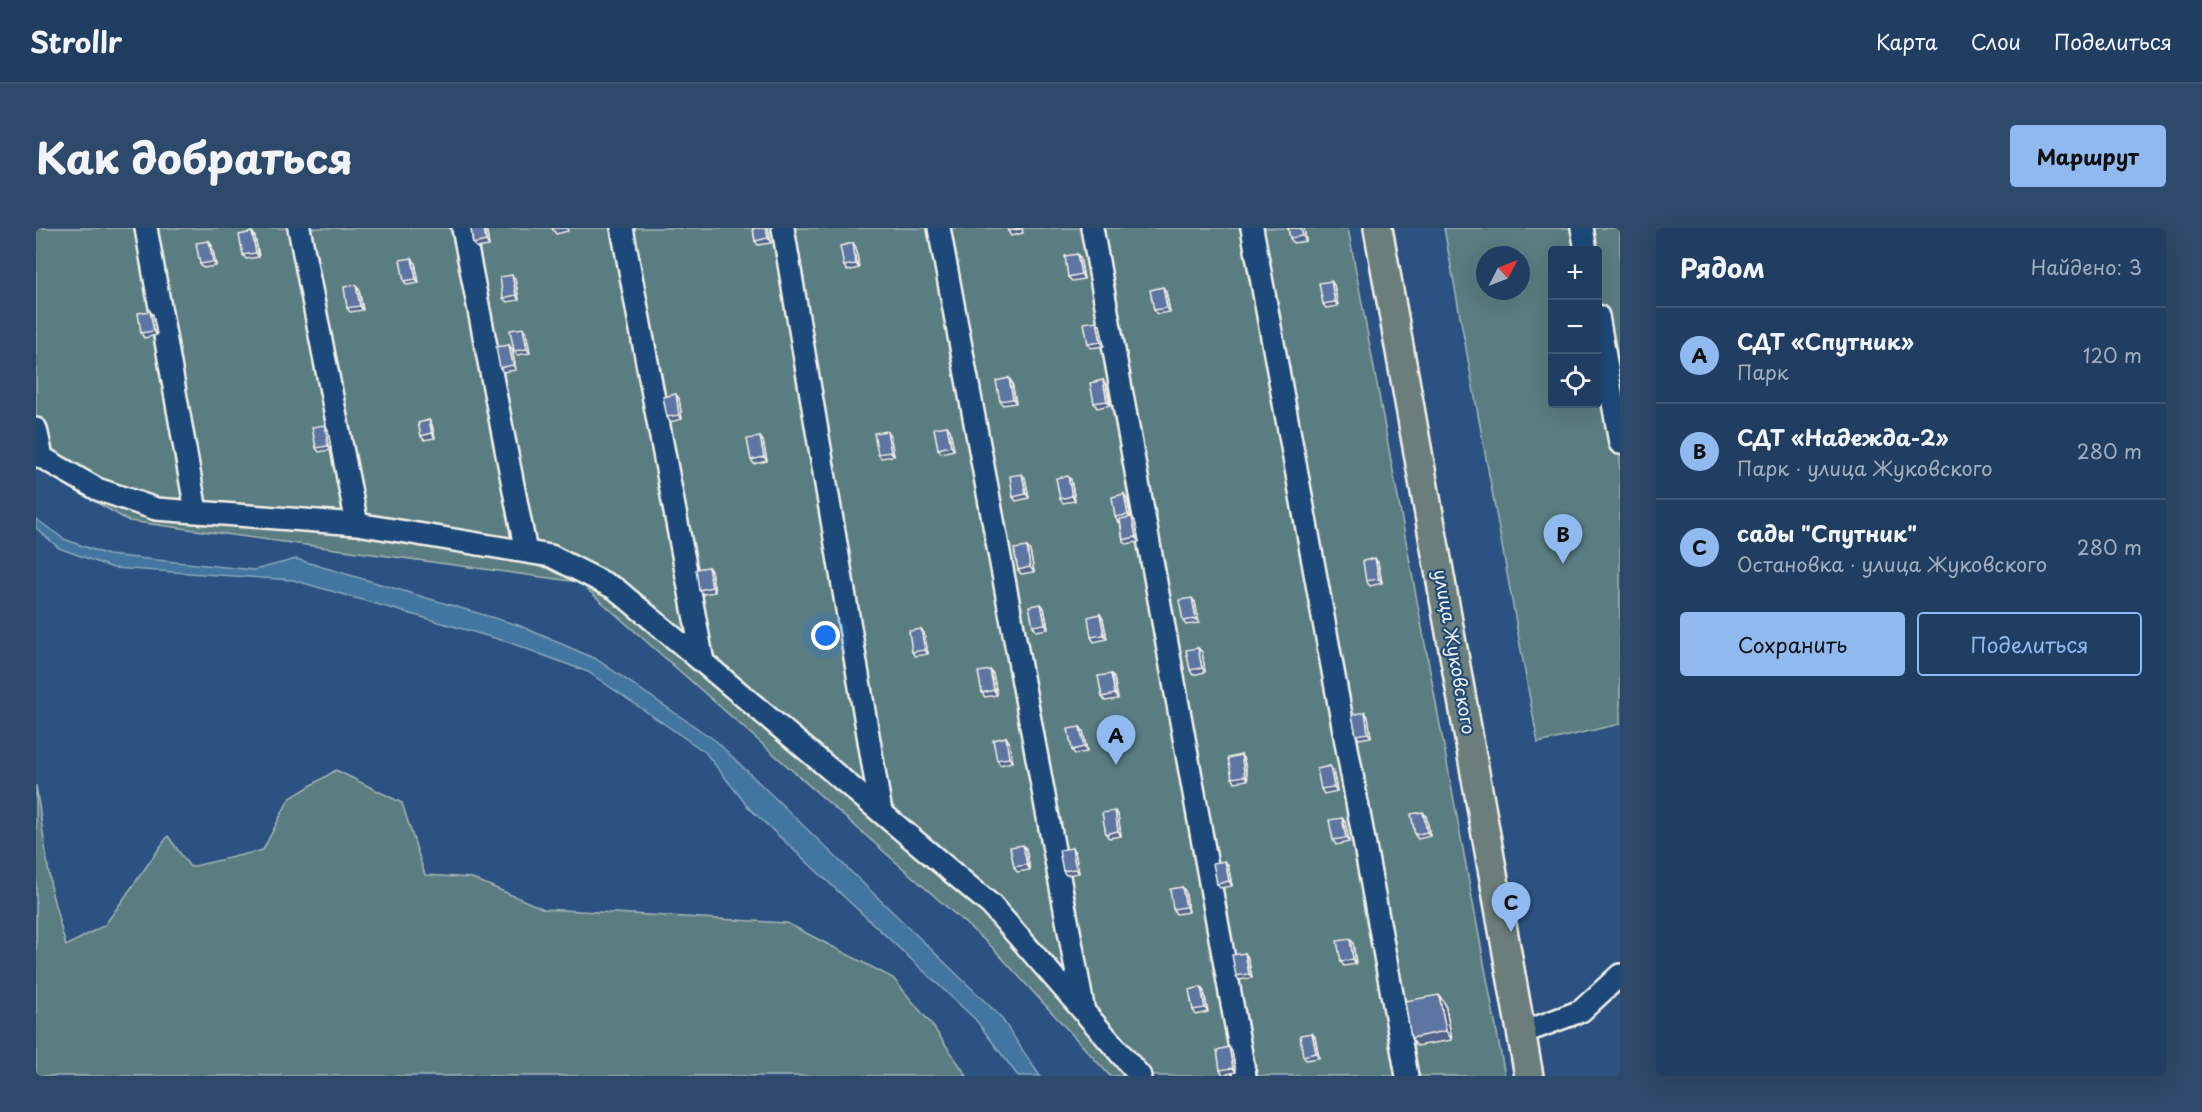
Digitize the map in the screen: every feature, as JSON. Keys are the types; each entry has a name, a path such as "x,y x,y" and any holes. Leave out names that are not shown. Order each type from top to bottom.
{"main road":[{"name":"улица Жуковского","path":"1378,228 1529,1076"}],"street":[{"path":"146,228 196,511"},
{"path":"299,228 357,524"},
{"path":"463,228 526,552"},
{"path":"622,228 703,662"},
{"path":"783,228 881,812"},
{"path":"939,228 1084,1012"},
{"path":"1092,228 1245,1076"},
{"path":"1252,228 1407,1076"},
{"path":"1582,228 1585,246"},
{"path":"1602,339 1620,443"},
{"path":"36,429 39,455 97,489 156,509 357,524 551,556 616,589 991,905 1140,1076"},
{"path":"1522,1034 1581,1011 1620,975"}],"green space":[{"path":"36,228 1348,228 1505,1076 1110,1076 992,947 579,582 129,521 36,468"},
{"path":"1444,228 1620,228 1620,724 1538,743"},
{"path":"336,770 402,803 425,875 472,878 544,909 787,923 893,978 932,1025 967,1076 36,1076 36,785 52,894 66,946 105,925 168,836 190,867 263,850 289,799"}],"water":[{"path":"36,519 64,539 108,555 254,570 296,559 518,625 596,659 716,741 1000,1016 1040,1076 1018,1076 975,1019 749,808 705,752 588,672 508,642 293,580 113,568 59,548 36,528"}],"building":[{"path":"471,228 484,228 486,241 473,244"},
{"path":"753,228 766,228 768,238 755,241"},
{"path":"1007,228 1020,228 1020,229 1008,231"},
{"path":"1288,228 1301,228 1303,236 1290,238"},
{"path":"252,232 256,253 243,255 239,235"},
{"path":"209,241 213,262 200,264 196,243"},
{"path":"853,243 856,264 844,266 840,246"},
{"path":"1077,254 1081,274 1068,277 1065,256"},
{"path":"412,258 416,279 404,281 400,260"},
{"path":"512,275 516,295 503,298 500,277"},
{"path":"1331,281 1335,302 1323,304 1319,283"},
{"path":"356,285 360,306 347,308 344,287"},
{"path":"1163,287 1167,308 1154,310 1150,290"},
{"path":"150,311 154,331 141,333 138,313"},
{"path":"1097,321 1101,342 1088,344 1084,323"},
{"path":"523,328 527,349 514,351 510,330"},
{"path":"509,345 513,365 500,368 496,347"},
{"path":"1009,378 1013,399 1000,401 996,381"},
{"path":"1103,380 1107,401 1094,403 1090,383"},
{"path":"676,394 679,415 667,417 663,397"},
{"path":"429,420 432,433 421,436 418,423"},
{"path":"325,425 328,446 316,448 312,427"},
{"path":"947,426 951,446 938,449 934,428"},
{"path":"887,431 891,452 878,454 874,433"},
{"path":"760,437 764,457 751,460 747,439"},
{"path":"1022,474 1026,494 1013,497 1010,476"},
{"path":"1068,476 1072,496 1060,499 1056,478"},
{"path":"1124,494 1128,515 1115,517 1112,497"},
{"path":"1132,517 1136,537 1123,540 1120,519"},
{"path":"1027,547 1030,567 1018,570 1014,549"},
{"path":"1375,558 1379,579 1366,581 1363,561"},
{"path":"708,567 712,587 699,590 696,569"},
{"path":"1192,598 1196,619 1183,621 1179,600"},
{"path":"1041,604 1045,624 1033,626 1029,606"},
{"path":"1100,614 1104,635 1091,637 1088,617"},
{"path":"921,629 925,650 912,652 909,631"},
{"path":"1198,648 1202,668 1190,670 1186,650"},
{"path":"990,670 994,690 982,693 978,672"},
{"path":"1111,674 1115,694 1102,697 1098,676"},
{"path":"1365,712 1368,733 1356,735 1352,715"},
{"path":"1120,716 1124,736 1112,738 1108,718"},
{"path":"1080,727 1084,747 1072,750 1068,729"},
{"path":"1006,737 1009,758 997,760 993,740"},
{"path":"1241,755 1245,776 1232,778 1228,758"},
{"path":"1330,766 1334,787 1321,789 1317,769"},
{"path":"1115,811 1118,831 1106,834 1102,813"},
{"path":"1423,812 1427,832 1415,835 1411,814"},
{"path":"1342,818 1346,838 1333,840 1329,820"},
{"path":"1023,845 1027,865 1014,867 1010,847"},
{"path":"1072,848 1076,869 1063,871 1059,850"},
{"path":"1225,861 1229,881 1217,884 1213,863"},
{"path":"1182,887 1186,907 1173,909 1170,889"},
{"path":"1350,939 1353,959 1341,962 1337,941"},
{"path":"1245,953 1249,974 1236,976 1232,955"},
{"path":"1201,987 1205,1008 1193,1010 1189,990"},
{"path":"1439,995 1446,1031 1411,1038 1405,1001"},
{"path":"1312,1033 1316,1053 1303,1056 1300,1035"},
{"path":"1229,1047 1233,1068 1220,1070 1217,1050"}],"place":[{"name":"СДТ «Надежда-2»","path":"1563,564"},
{"name":"СДТ «Спутник»","path":"1116,765"},
{"name":"сады \"Спутник\"","path":"1511,932"}]}
